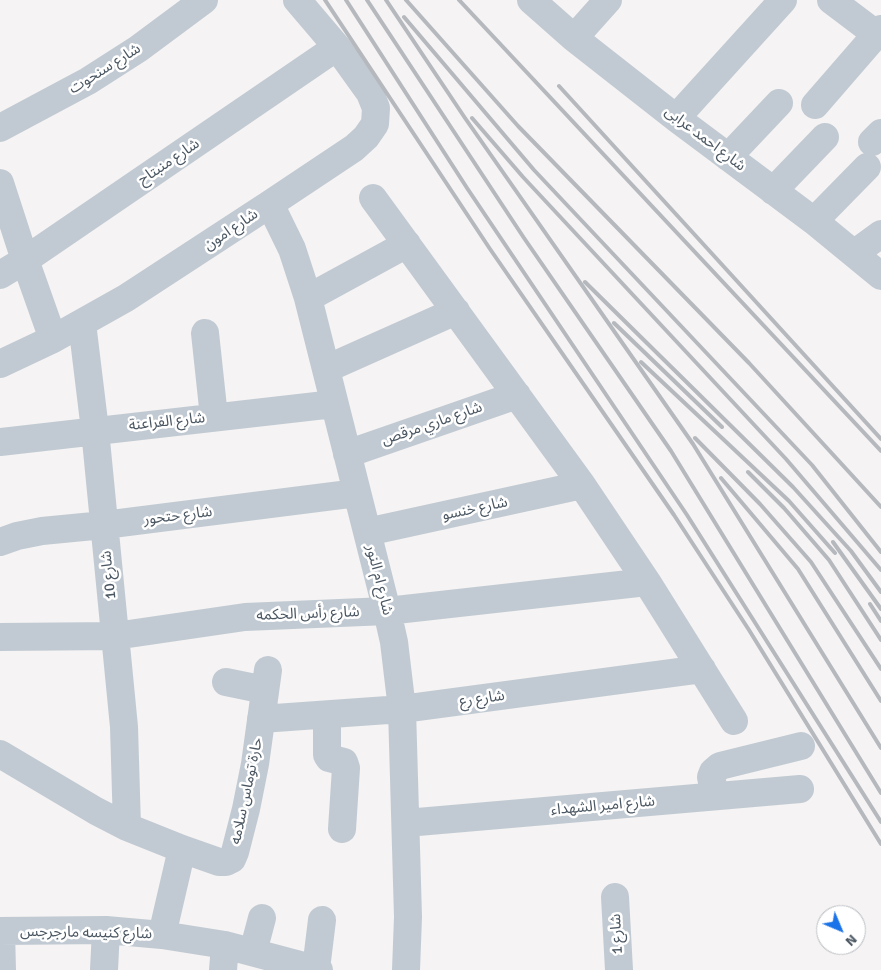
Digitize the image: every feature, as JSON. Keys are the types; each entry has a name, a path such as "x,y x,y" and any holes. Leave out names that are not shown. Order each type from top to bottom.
{"street":[{"name":"شارع سنحوت","path":"0,128 88,81 138,50 204,0"},
{"name":"شارع امون","path":"0,364 82,323 168,272 354,148 366,137 374,124 376,108 370,93 337,47 297,0"},
{"name":"شارع احمد عرابى","path":"531,0 574,38 676,118 814,221 881,276"},
{"path":"574,38 608,0"},
{"path":"676,118 783,0"},
{"path":"815,105 879,31 831,0"},
{"name":"شارع منبتاح","path":"0,274 24,260 337,47"},
{"path":"728,157 779,103"},
{"path":"773,191 825,137"},
{"path":"814,221 873,147"},
{"path":"0,183 24,260 54,338"},
{"path":"373,198 582,485 647,582 734,720"},
{"name":"شارع ام النور","path":"270,204 292,249 308,298 387,611 399,673 406,823 408,917 406,970"},
{"path":"855,253 881,234"},
{"path":"308,298 407,244"},
{"path":"326,370 456,311"},
{"name":"شارع 10","path":"82,323 95,430 124,727 127,827"},
{"path":"205,333 214,417"},
{"name":"شارع ماري مرقص","path":"347,454 517,395"},
{"name":"شارع الفراعنة","path":"0,442 334,404"},
{"name":"شارع خنسو","path":"367,532 582,485"},
{"name":"شارع حتحور","path":"0,542 42,531 357,493"},
{"name":"شارع رأس الحكمه","path":"0,637 115,636 245,616 387,611 647,582"},
{"name":"شارع رع","path":"261,719 402,710 702,668"},
{"name":"حارة توماس سلامه","path":"182,849 219,862 226,862 232,859 246,809 255,764 267,680 226,682"},
{"path":"328,715 327,755 329,758 344,762 346,768 342,829"},
{"path":"715,796 711,777 713,772 720,766 801,746"},
{"path":"0,754 96,811 127,827 182,849 162,935"},
{"name":"شارع امير الشهداء","path":"406,823 800,789"},
{"name":"شارع 1","path":"615,897 620,970"},
{"path":"253,952 262,918"},
{"path":"318,970 322,920"},
{"path":"104,970 106,930"},
{"name":"شارع كنيسه مارجرجس","path":"1,931 106,930 162,935 224,958 253,952 318,970"},
{"path":"1,931 2,970"}],"railway":[{"path":"325,0 490,249 674,515 749,630 881,844"},
{"path":"346,0 467,188 687,515 881,822"},
{"path":"367,0 524,238 671,451 881,793"},
{"path":"386,0 465,118 693,444 881,748"},
{"path":"406,0 518,126 749,363 881,507"},
{"path":"459,0 881,451"},
{"path":"404,17 534,170 812,465 881,552"},
{"path":"559,86 881,439"},
{"path":"472,118 523,177 786,459 881,570"},
{"path":"585,282 793,487 851,551 881,592"},
{"path":"614,323 722,427"},
{"path":"641,362 789,501 835,553"},
{"path":"695,438 760,504 811,562 881,669"},
{"path":"748,472 784,508 829,560 881,640"},
{"path":"721,478 798,569 881,701"},
{"path":"833,542 881,609"},
{"path":"870,604 881,621"}]}
